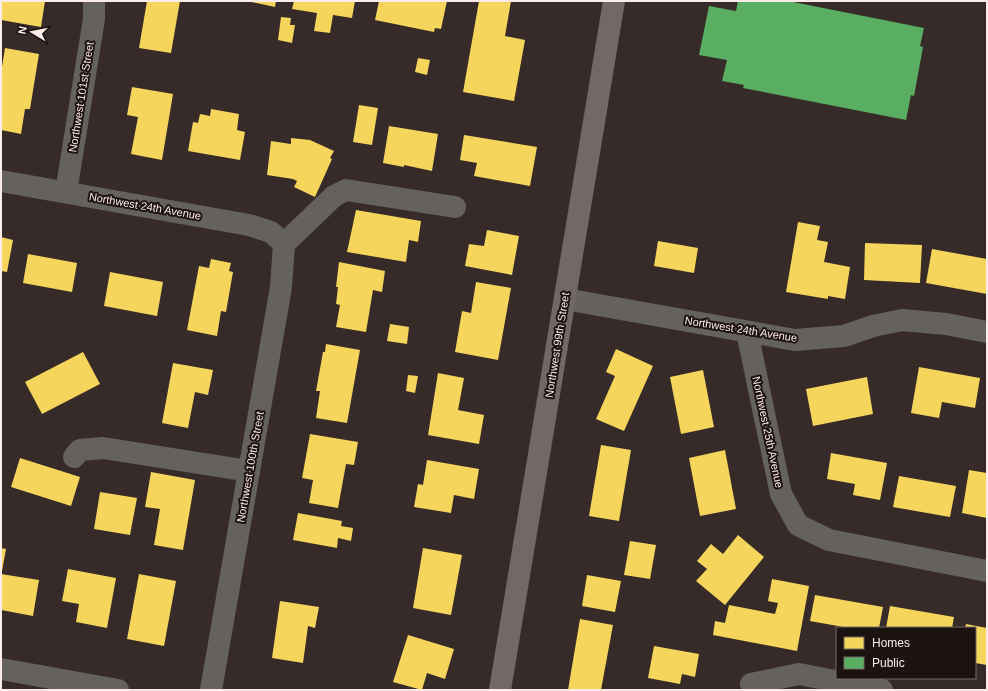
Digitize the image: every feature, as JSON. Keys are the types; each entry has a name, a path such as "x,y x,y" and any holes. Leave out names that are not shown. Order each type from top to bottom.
{"main road":[{"name":"Northwest 99th Street","path":"500,690 614,1"}],"street":[{"name":"Northwest 101st Street","path":"66,192 94,19 94,1"},
{"name":"Northwest 24th Avenue","path":"1,181 249,225 270,232 284,244"},
{"path":"284,244 334,196 346,190 455,207"},
{"name":"Northwest 100th Street","path":"211,690 281,287 284,244"},
{"name":"Northwest 24th Avenue","path":"565,299 795,340 844,336 873,326 902,320 946,324 987,332"},
{"name":"Northwest 25th Avenue","path":"747,332 781,494 798,525 829,540 987,571"},
{"path":"74,457 80,450 103,448 250,471"},
{"path":"1,669 118,690"},
{"path":"751,684 799,674 882,690"}],"building: Homes":[{"path":"1,1 45,1 41,27 1,20"},
{"path":"147,1 180,1 171,53 139,48"},
{"path":"247,1 276,1 275,7"},
{"path":"294,1 355,1 352,18 333,15 330,33 314,31 317,13 292,9"},
{"path":"379,1 447,1 441,29 435,28 434,32 375,20"},
{"path":"479,1 511,1 505,36 525,40 514,101 463,92"},
{"path":"281,17 291,18 290,25 295,25 292,43 278,40"},
{"path":"5,48 39,54 30,109 25,109 21,134 1,130 1,73"},
{"path":"418,58 430,60 427,75 415,72"},
{"path":"132,87 173,94 162,160 131,154 138,117 127,115"},
{"path":"359,105 378,108 372,145 353,142"},
{"path":"211,109 239,114 237,130 245,132 240,160 188,151 193,122 198,123 200,114 210,116"},
{"path":"389,126 438,134 432,171 404,165 404,167 383,163"},
{"path":"464,135 537,147 530,186 474,176 477,163 460,160"},
{"path":"291,138 310,140 334,151 330,158 332,159 315,197 294,187 297,181 293,179 267,175 271,141 291,144"},
{"path":"356,210 421,221 418,242 409,240 406,262 347,252"},
{"path":"798,222 820,226 817,240 828,242 824,262 850,267 845,299 828,296 828,299 786,292"},
{"path":"487,230 519,236 512,275 465,266 469,244 484,246"},
{"path":"1,237 13,240 7,272 1,271"},
{"path":"658,241 698,248 694,273 654,266"},
{"path":"865,243 922,245 920,283 864,280"},
{"path":"932,249 987,259 987,294 926,283"},
{"path":"28,254 77,263 72,292 23,283"},
{"path":"211,259 231,263 229,271 233,272 226,312 221,311 217,336 187,330 199,266 209,268"},
{"path":"339,262 385,271 382,292 373,290 366,332 336,327 340,305 336,304 338,287 336,287"},
{"path":"110,272 163,282 157,316 104,306"},
{"path":"476,282 511,288 498,360 455,352 462,311 471,313"},
{"path":"390,324 409,327 407,344 387,341"},
{"path":"326,344 360,350 347,423 316,418 320,391 316,391 323,352 325,352"},
{"path":"616,349 653,366 624,431 596,419 615,376 606,372"},
{"path":"83,352 100,384 42,414 25,382"},
{"path":"173,363 213,370 208,395 195,392 188,428 162,423"},
{"path":"919,367 980,378 975,408 942,402 939,418 911,413"},
{"path":"703,370 714,427 681,434 670,377"},
{"path":"438,373 464,378 458,410 484,415 479,444 428,435"},
{"path":"408,375 418,376 415,393 406,391"},
{"path":"867,377 873,414 813,426 806,389"},
{"path":"310,434 358,442 354,465 346,464 338,508 309,503 313,480 302,478"},
{"path":"601,445 631,450 619,521 589,516"},
{"path":"725,450 736,509 700,516 689,458"},
{"path":"831,453 887,463 880,500 853,495 855,484 827,479"},
{"path":"20,458 80,477 71,506 11,487"},
{"path":"427,460 479,469 474,499 454,495 451,513 414,507 418,484 423,485"},
{"path":"969,470 987,473 987,518 962,513"},
{"path":"151,472 195,480 183,550 154,545 160,509 145,507"},
{"path":"899,476 956,486 950,517 893,507"},
{"path":"100,492 137,498 130,535 94,529"},
{"path":"298,513 342,521 341,526 353,528 351,541 338,538 337,548 293,540"},
{"path":"738,535 764,557 725,605 696,581 707,569 697,561 711,544 723,554"},
{"path":"630,541 656,545 650,579 624,575"},
{"path":"1,548 6,549 2,571 1,571"},
{"path":"423,548 462,555 451,615 413,608"},
{"path":"68,569 116,578 107,628 76,622 79,604 62,601"},
{"path":"1,574 39,580 33,616 1,610"},
{"path":"139,574 176,581 164,646 127,639"},
{"path":"587,575 621,581 615,612 582,606"},
{"path":"772,579 809,586 797,651 713,635 715,621 725,623 729,605 775,614 778,603 768,601"},
{"path":"815,595 883,607 879,627 843,627 810,621"},
{"path":"280,601 319,607 315,628 308,626 303,663 272,658"},
{"path":"890,606 954,617 952,627 886,627"},
{"path":"580,619 613,625 601,690 568,690"},
{"path":"966,624 987,628 987,665 976,663 976,627 965,627"},
{"path":"408,635 454,649 445,679 427,673 422,690 393,682"},
{"path":"654,646 699,654 695,677 682,674 680,684 648,678"}],"building: Public":[{"path":"738,1 788,1 924,28 920,46 923,47 914,96 911,95 906,120 743,88 744,85 722,81 727,60 699,55 709,6 736,11"}]}
